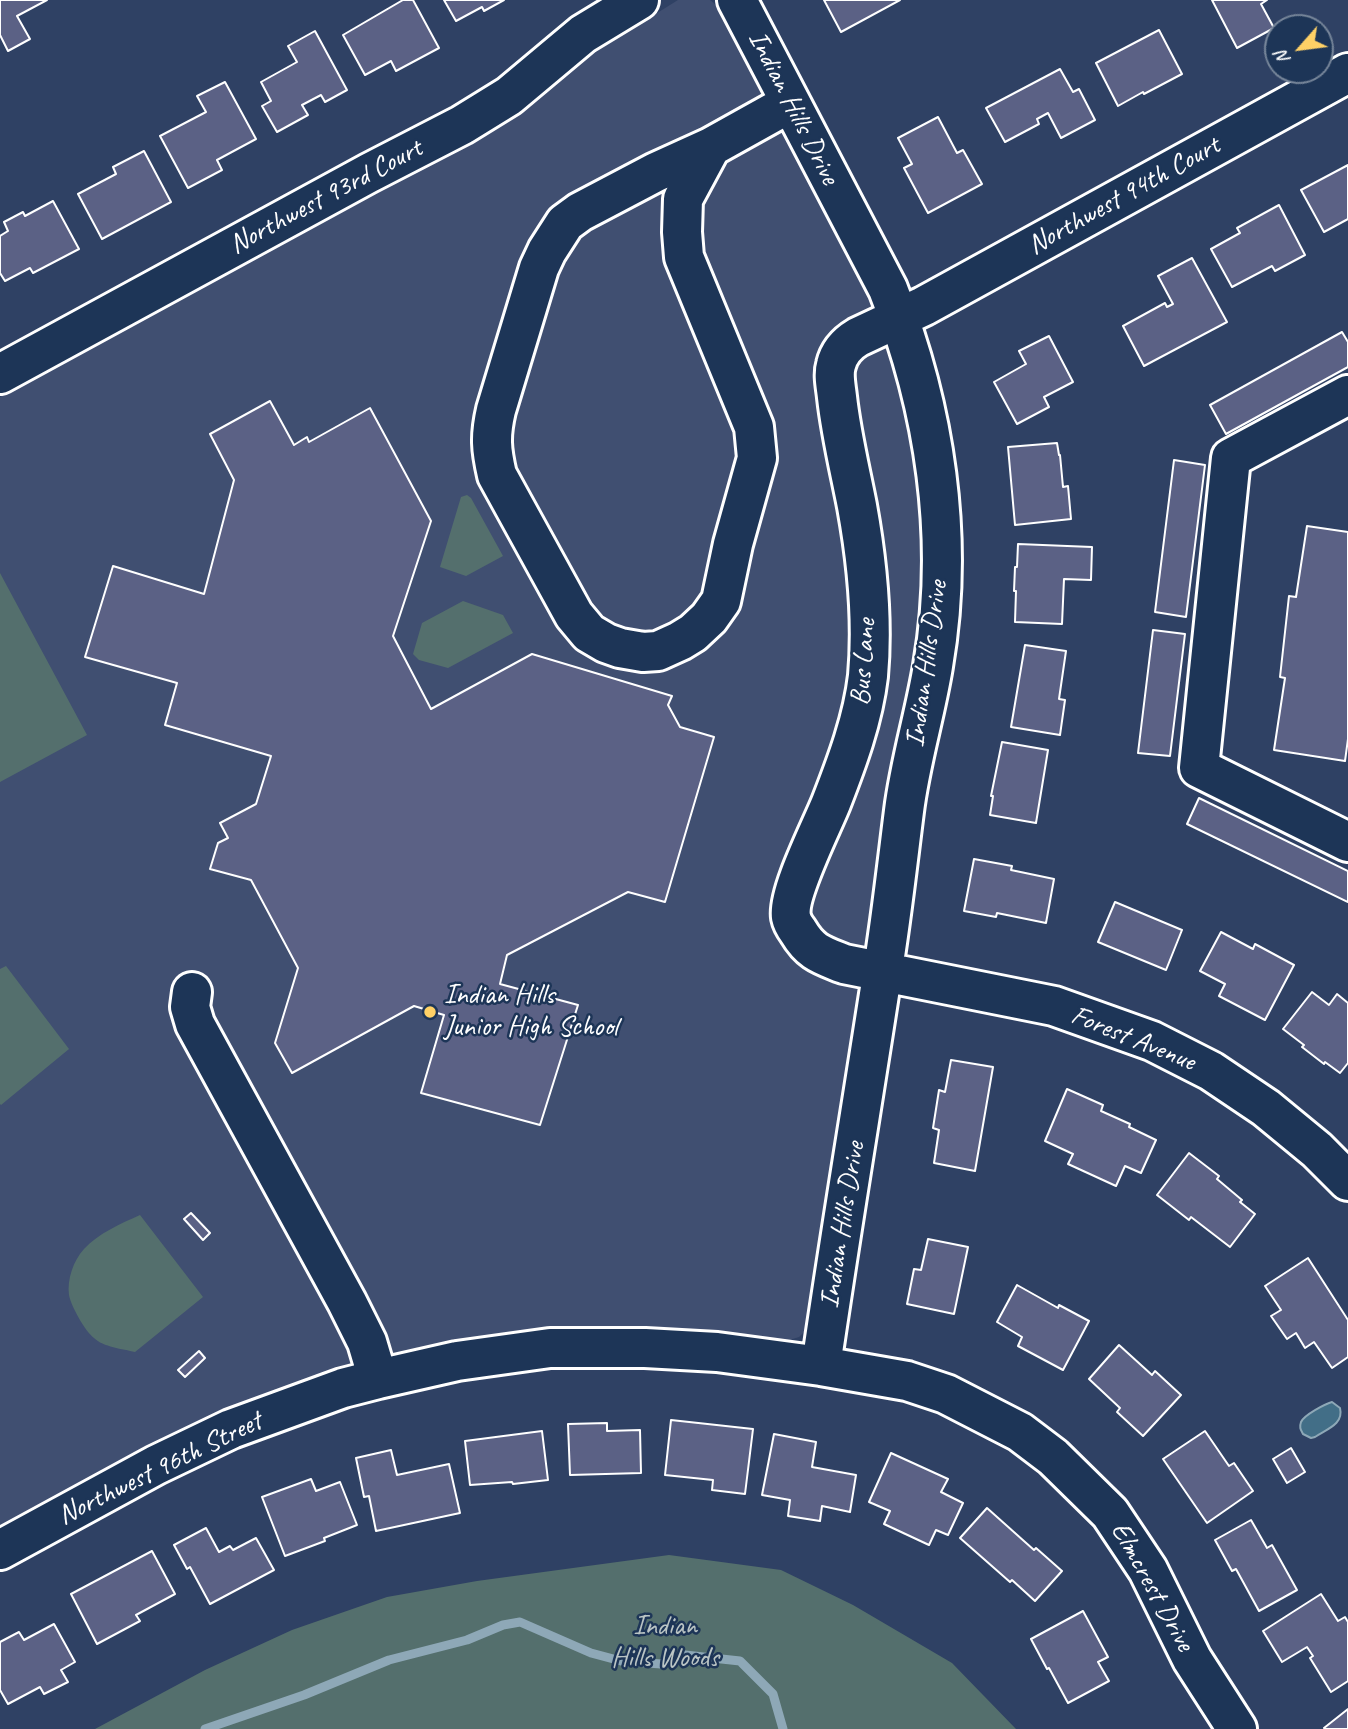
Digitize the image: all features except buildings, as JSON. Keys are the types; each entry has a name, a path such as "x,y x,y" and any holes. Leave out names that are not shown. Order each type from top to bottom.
{"street":[{"name":"Northwest 93rd Court","path":"0,374 462,125 509,96 583,34 639,0"},
{"name":"Indian Hills Drive","path":"737,0 888,289 900,318 918,377 933,448 941,520 941,592 933,664 905,800 883,972 821,1366"},
{"name":"Northwest 94th Court","path":"900,318 1348,74"},
{"path":"710,147 683,199 684,257 754,427 757,458 733,544 721,601 694,633 658,651 643,652 606,643 589,632 574,615 497,475 492,454 491,431 539,268 565,223 580,212 710,147 790,103"},
{"name":"Bus Lane","path":"883,972 844,964 814,952 791,919 791,902 850,752 863,710 868,675 868,599 864,553 839,414 835,366 848,343 900,318"},
{"path":"1348,394 1231,458 1199,768 1348,842"},
{"name":"Forest Avenue","path":"883,972 1054,1006 1152,1041 1211,1071 1266,1108 1317,1150 1348,1181"},
{"path":"192,992 190,1007 195,1024 347,1302 367,1342 378,1379"},
{"name":"Northwest 96th Street","path":"0,1550 156,1465 231,1429 343,1388 457,1361 550,1349 645,1348 717,1352 821,1366"},
{"name":"Elmcrest Drive","path":"821,1366 907,1381 946,1394 1020,1432 1053,1457 1110,1513 1148,1570 1192,1659 1237,1729"}],"shaded area":[{"name":"Indian Hills Junior High School","path":"678,0 710,0 722,10 865,280 901,378 918,462 924,546 920,631 809,1324 799,1337 783,1342 535,1334 0,1532 0,397 451,153 523,107 601,48"},
{"path":"1332,1402 1340,1408 1341,1414 1337,1422 1315,1437 1303,1434 1300,1426 1303,1419"}],"green space":[{"path":"467,495 503,556 466,576 440,567 461,497"},
{"path":"0,573 87,735 0,782"},
{"path":"463,601 503,615 513,633 448,668 419,660 413,654 422,623"},
{"path":"6,966 69,1049 1,1105 0,969"},
{"path":"140,1215 203,1297 135,1352 108,1346 94,1338 75,1312 69,1289 74,1265 84,1249 117,1225"},
{"name":"Indian Hills Woods","path":"669,1555 781,1570 853,1605 952,1663 1016,1729 95,1729 205,1670 292,1630 387,1597 477,1581"}],"waterway":[{"path":"205,1729 304,1695 389,1660 467,1640 503,1625 520,1622 591,1653 621,1661 661,1664 685,1655 740,1661 773,1694 783,1729"}],"place":[{"name":"Indian Hills Junior High School","path":"430,1012"}]}
